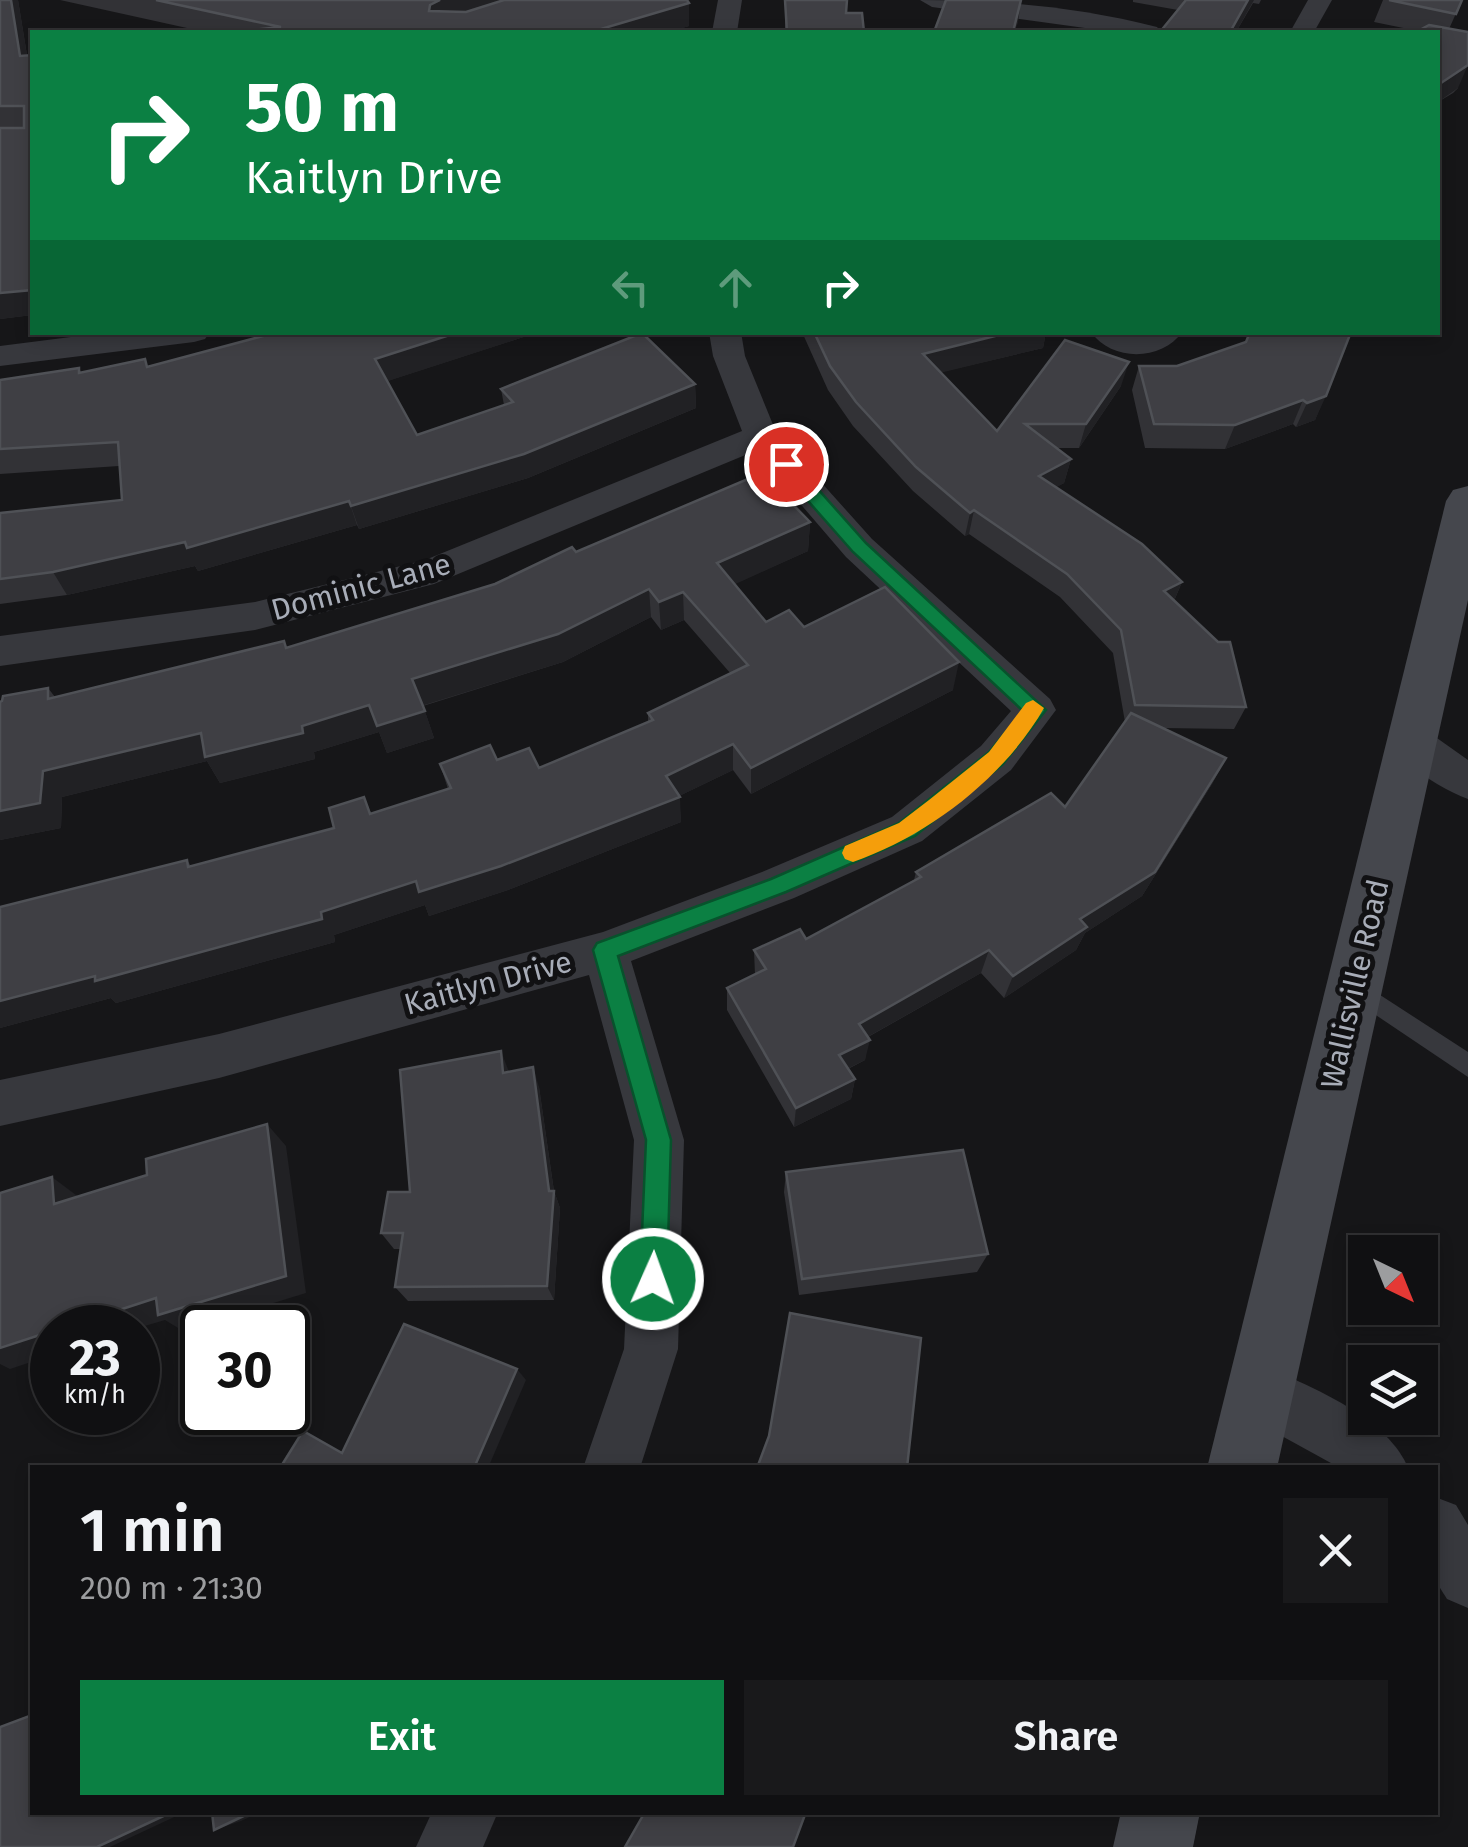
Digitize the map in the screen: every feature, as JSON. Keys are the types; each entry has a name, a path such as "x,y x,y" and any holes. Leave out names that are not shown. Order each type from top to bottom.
{"main road":[{"name":"Wallisville Road","path":"1243,1465 1412,742 1460,570 1468,501"},
{"path":"1153,1847 1160,1815"}],"street":[{"path":"725,30 730,0"},
{"path":"932,0 1128,30"},
{"path":"1303,30 1320,0"},
{"path":"0,356 170,335"},
{"path":"726,335 729,356 761,436"},
{"path":"1110,335 1116,340 1151,345 1163,335"},
{"name":"Dominic Lane","path":"0,651 255,616 434,572 761,436"},
{"name":"Kaitlyn Drive","path":"0,1103 219,1056 605,950 778,885 907,829 996,758 1036,710 860,548 761,436"},
{"path":"1412,742 1468,782"},
{"path":"605,950 659,1140 650,1349 612,1465"},
{"path":"1260,1393 1357,1445 1377,1465"},
{"path":"1438,1531 1468,1578"},
{"path":"448,1847 464,1815"}],"lane":[{"path":"1354,988 1468,1066"}],"building":[{"path":"0,0 11,0 20,56 30,55 30,290 0,293 0,128 24,128 24,106 0,106"},
{"path":"156,0 440,0 430,5 429,11 466,12 504,0 689,3 598,30 253,30 281,27"},
{"path":"785,0 847,0 846,13 862,13 864,30 787,30"},
{"path":"946,0 1021,0 1014,30 935,30"},
{"path":"1186,0 1248,0 1231,30 1162,30"},
{"path":"1389,0 1462,0 1456,14"},
{"path":"1429,25 1468,32 1468,65 1440,84 1440,30 1420,30"},
{"path":"267,335 450,335 375,359 417,435 513,402 501,389 637,335 644,335 695,384 524,454 351,506 349,501 187,548 185,542 53,572 0,579 0,513 122,500 118,442 0,449 0,380 79,368 79,373 145,359 147,367"},
{"path":"815,335 999,335 923,354 997,431 1065,340 1129,362 1086,424 1025,424 1071,459 1039,476 1142,544 1182,582 1164,591 1218,642 1230,642 1246,707 1135,705 1121,630 1067,574 974,510 970,513 916,467 856,402 830,366"},
{"path":"1249,335 1350,335 1326,396 1307,403 1303,400 1235,425 1154,424 1139,366 1177,366 1246,342"},
{"path":"762,473 810,522 717,563 766,622 789,610 804,627 885,587 959,662 751,768 733,744 666,776 680,797 501,866 419,892 416,881 321,912 322,919 95,981 95,976 0,1001 0,907 187,860 188,867 334,828 329,808 364,797 370,814 451,788 440,764 490,745 497,760 529,748 539,768 653,720 648,713 748,665 683,592 659,602 649,589 558,634 412,679 425,711 377,726 369,705 302,726 303,733 205,757 201,733 43,771 40,803 0,811 3,696 48,688 48,699 284,641 286,648 495,584 572,547 576,552"},
{"path":"1131,713 1226,758 1155,872 1080,919 1087,927 1013,976 989,950 859,1024 870,1040 839,1055 855,1079 796,1108 727,988 766,969 754,950 800,929 806,939 921,877 916,872 1051,793 1065,807"},
{"path":"501,1051 503,1073 533,1067 549,1191 554,1191 547,1286 395,1287 403,1233 381,1233 388,1192 410,1192 400,1070"},
{"path":"267,1124 286,1276 180,1305 160,1314 156,1298 135,1305 30,1305 30,1338 0,1348 0,1193 52,1177 54,1204 147,1175 146,1159"},
{"path":"963,1150 988,1254 802,1279 786,1172"},
{"path":"790,1313 921,1338 907,1465 758,1465 769,1436"},
{"path":"404,1324 517,1369 475,1465 282,1465 301,1435 310,1435 342,1453"},
{"path":"30,1716 30,1815 166,1815 97,1847 0,1847 0,1727"},
{"path":"212,1815 246,1815 214,1830"},
{"path":"643,1815 805,1815 793,1847 625,1847"}],"slow traffic":[{"path":"853,853 907,829 937,806 996,758 1036,710 1033,708"}],"route":[{"path":"653,1279 659,1140 605,950 778,885 907,829 996,758 1036,710 860,548 786,464"}]}
